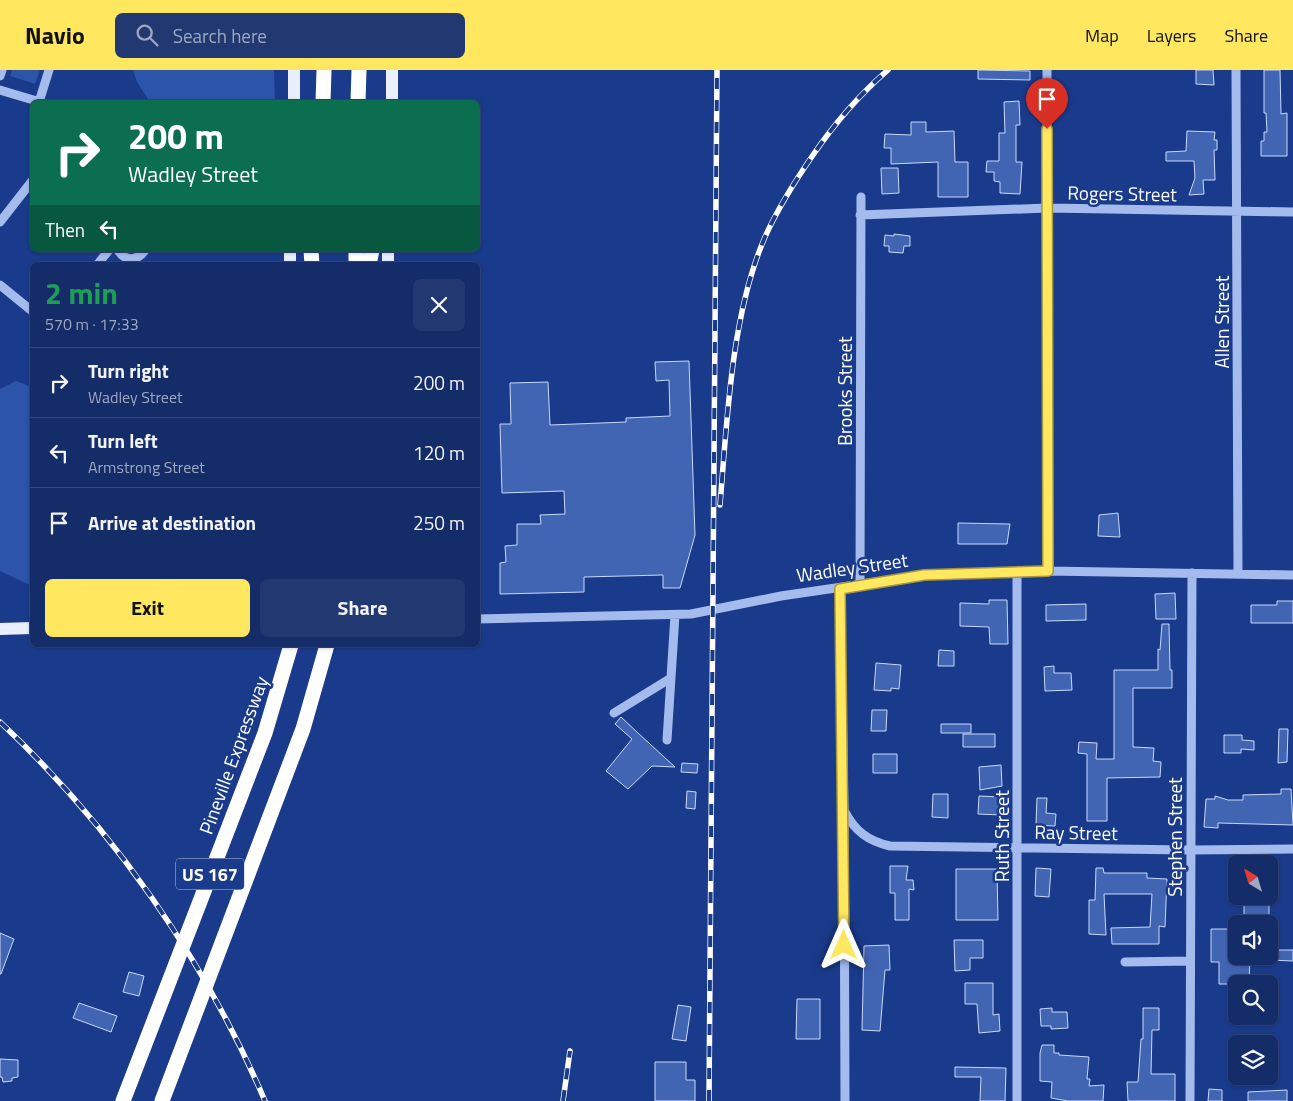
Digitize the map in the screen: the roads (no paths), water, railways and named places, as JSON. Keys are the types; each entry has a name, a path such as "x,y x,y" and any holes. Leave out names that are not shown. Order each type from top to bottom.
{"highway":[{"path":"323,100 324,70"},
{"path":"358,100 359,70"},
{"name":"Pineville Expressway","path":"123,1101 265,733 290,647"},
{"name":"US 167","path":"162,1101 303,729 326,647"}],"main road":[{"path":"294,70 294,100"},
{"path":"392,70 392,100"},
{"path":"0,629 30,628"}],"street":[{"path":"0,76 2,70"},
{"path":"41,100 50,70"},
{"path":"1047,70 1048,571"},
{"name":"Allen Street","path":"1236,70 1238,574"},
{"path":"0,90 33,100"},
{"path":"0,222 30,184"},
{"name":"Brooks Street","path":"860,586 861,197"},
{"name":"Rogers Street","path":"860,215 1048,208 1293,212"},
{"path":"99,262 107,252"},
{"path":"120,252 125,257 134,259 144,252"},
{"path":"0,285 30,309"},
{"name":"Wadley Street","path":"480,620 675,615 781,596 840,589 924,575 1048,571 1293,575"},
{"name":"Ruth Street","path":"1017,572 1017,1101"},
{"name":"Stephen Street","path":"1190,1101 1192,573"},
{"path":"840,589 844,809 845,1101"},
{"path":"667,740 675,615"},
{"path":"614,713 671,678"},
{"name":"Ray Street","path":"844,809 859,832 878,843 890,846 1190,850 1293,849"},
{"path":"1125,962 1190,961"}],"railway":[{"path":"709,1101 717,70"},
{"path":"720,505 732,369 745,300 765,237 787,195 821,143 857,99 888,70"},
{"path":"0,722 80,806 152,898 214,997 265,1101"},
{"path":"563,1101 570,1051"}]}
